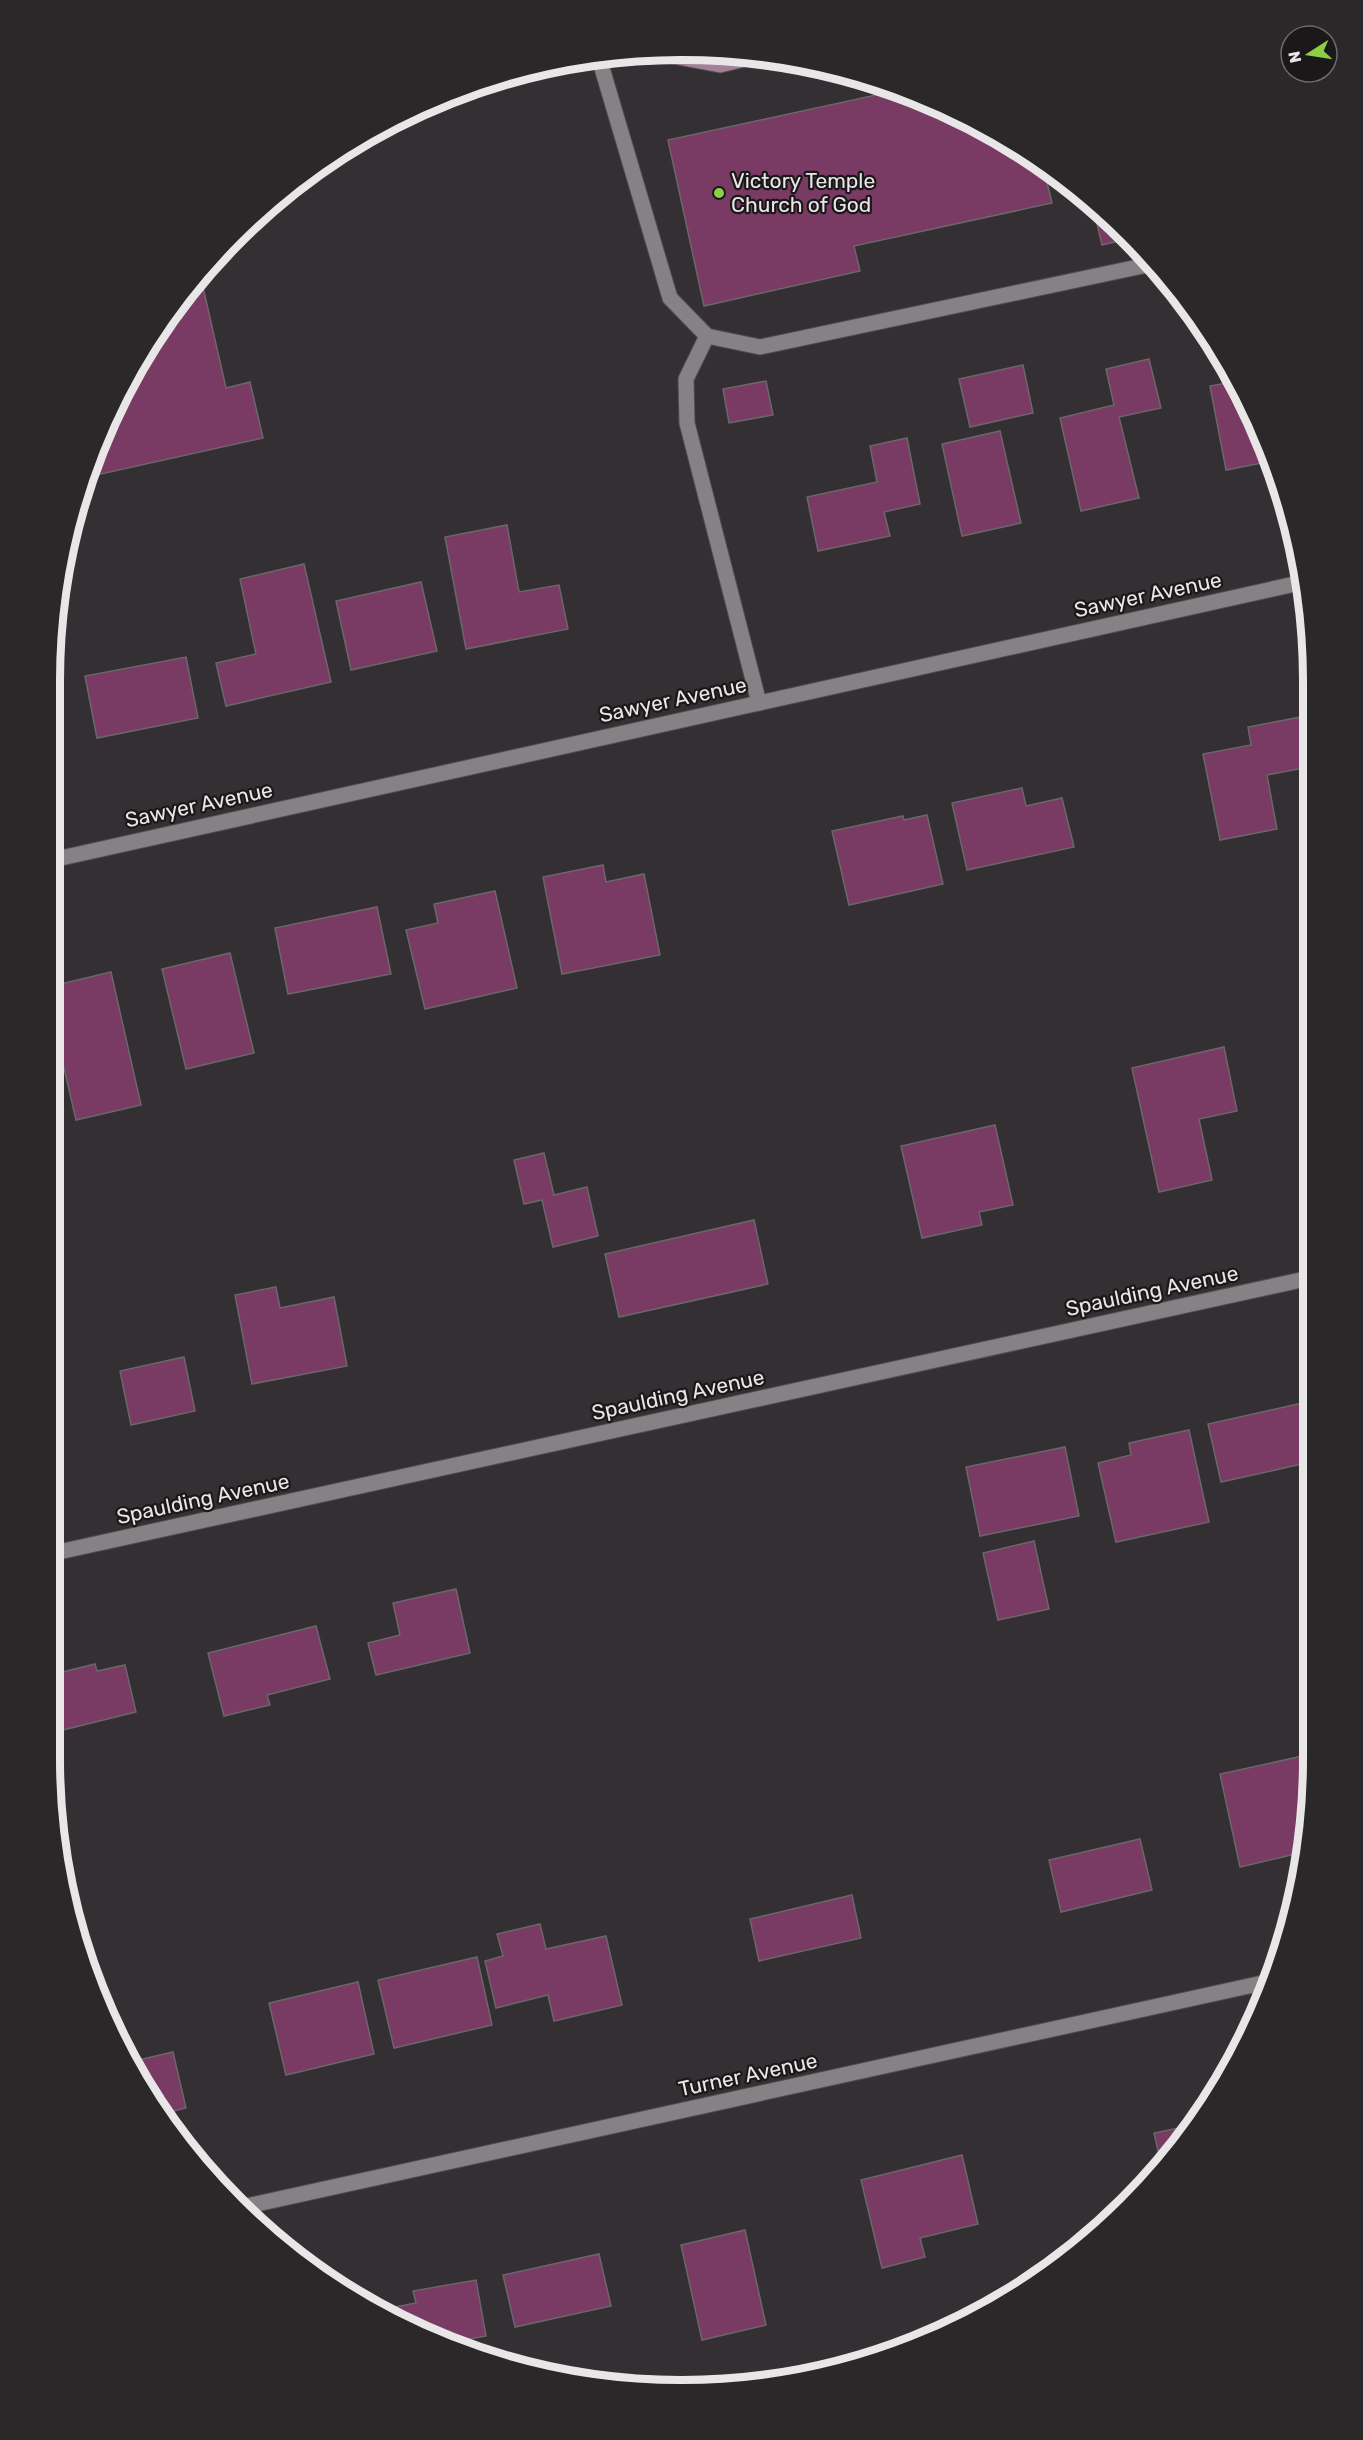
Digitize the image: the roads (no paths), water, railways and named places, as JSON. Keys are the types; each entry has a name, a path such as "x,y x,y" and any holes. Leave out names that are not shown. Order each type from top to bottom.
{"main road":[{"path":"695,60 720,65 732,62"}],"street":[{"path":"601,65 670,298 707,336 760,347 1143,266"},
{"path":"707,336 686,379 687,423 759,703"},
{"name":"Sawyer Avenue","path":"60,858 1295,584"},
{"name":"Spaulding Avenue","path":"60,1552 1303,1280"},
{"name":"Turner Avenue","path":"250,2205 1261,1983"}],"place":[{"name":"Victory Temple Church of God","path":"719,193"}]}
